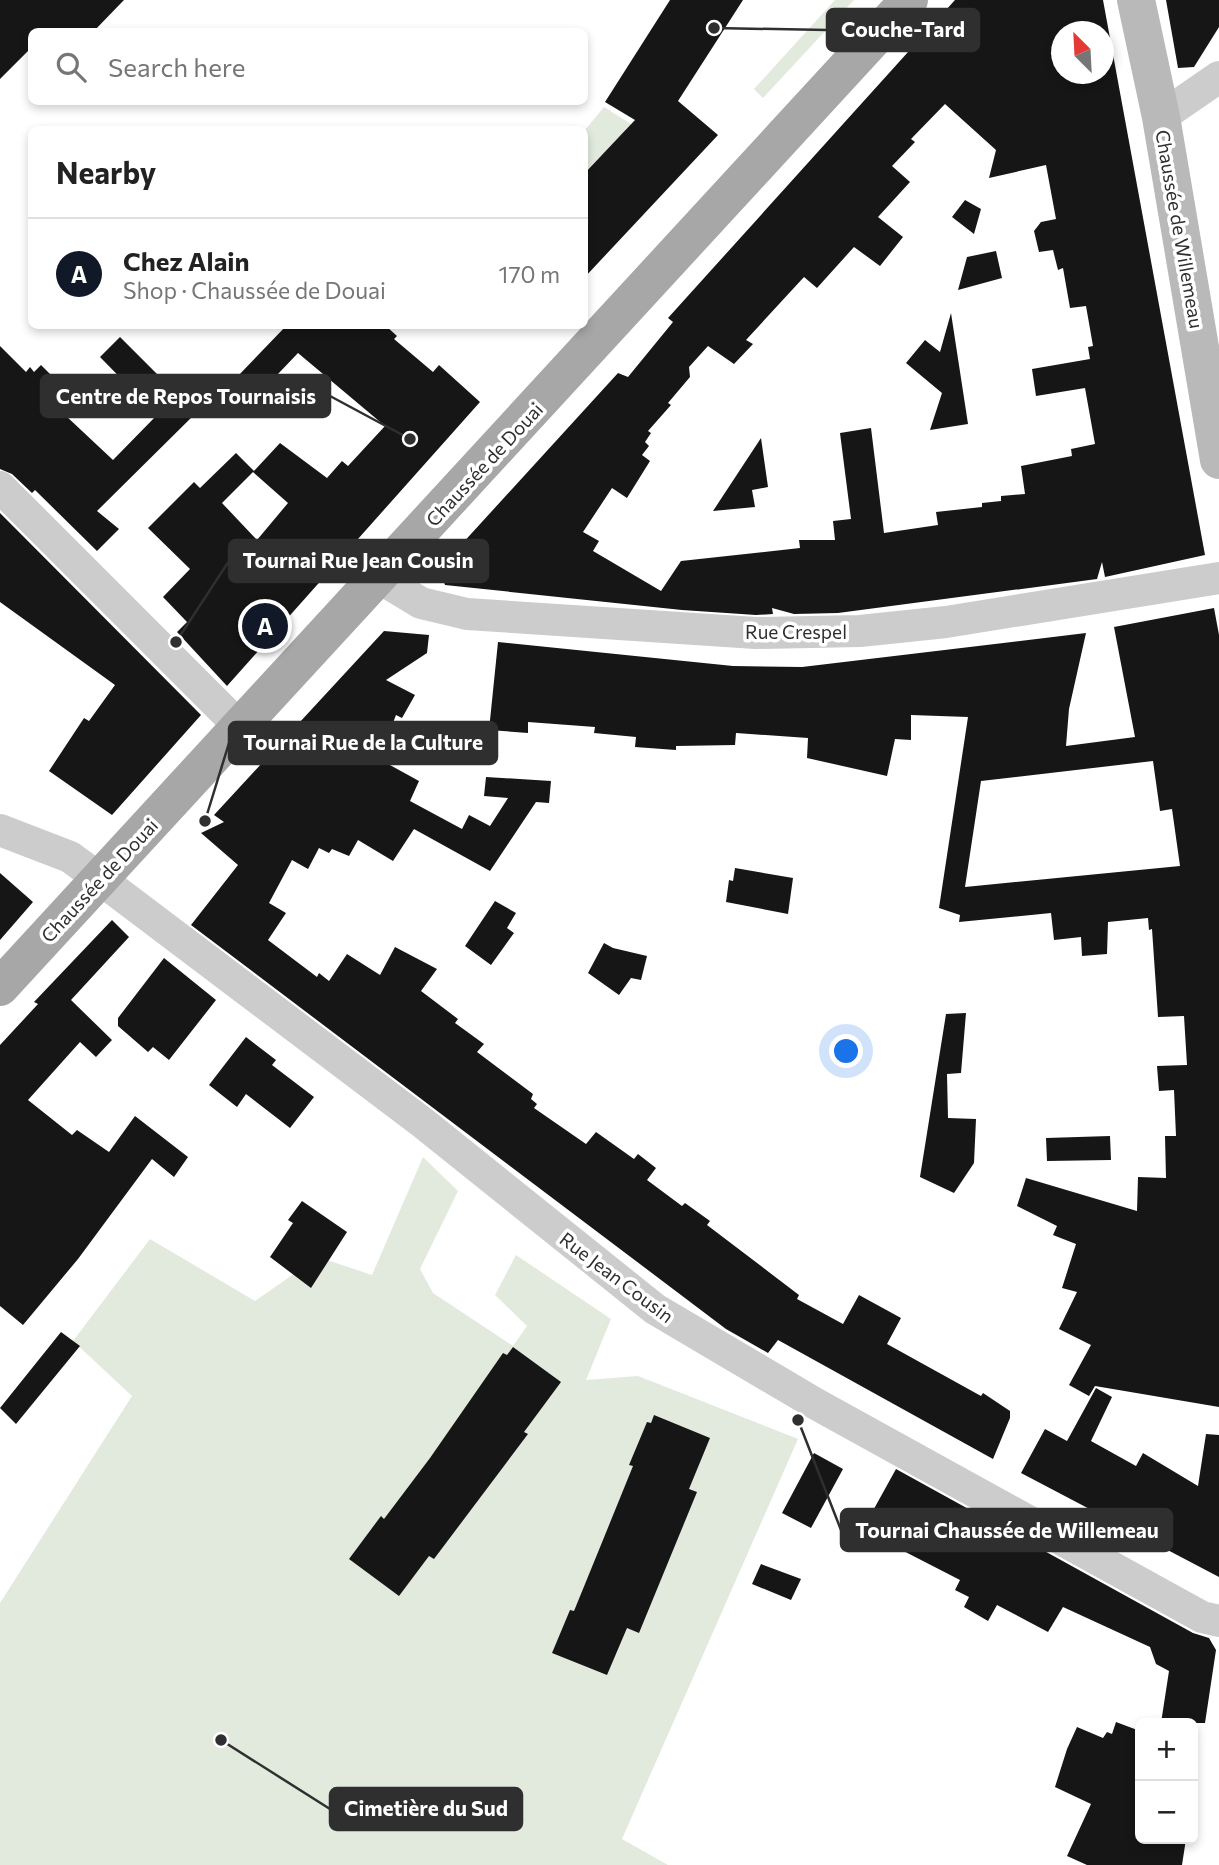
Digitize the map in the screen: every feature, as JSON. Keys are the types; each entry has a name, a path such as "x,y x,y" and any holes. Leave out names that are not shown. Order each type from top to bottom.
{"main road":[{"name":"Chaussée de Douai","path":"0,987 242,728 909,0"}],"street":[{"name":"Chaussée de Willemeau","path":"1136,0 1161,117 1219,460"},
{"path":"1161,117 1219,77"},
{"path":"0,487 242,728"},
{"name":"Rue Crespel","path":"378,578 421,603 467,614 756,633 860,631 946,622 1219,578"},
{"name":"Rue Jean Cousin","path":"0,830 70,857 423,1123 655,1309 857,1427 1202,1617 1219,1621"}],"shaded area":[{"path":"835,0 854,0 763,98 754,89"},
{"path":"604,107 636,127 588,178 588,126"},
{"path":"423,1157 458,1191 420,1269 433,1293 513,1346 527,1326 495,1295 516,1255 611,1319 586,1380 638,1376 798,1439 622,1839 668,1865 0,1865 0,1603 132,1396 73,1341 150,1239 255,1301 318,1257 372,1275"}],"building":[{"path":"0,0 124,0 97,28 28,28 28,51 0,79"},
{"path":"670,0 743,0 678,101 718,135 588,274 588,170 635,120 605,102"},
{"path":"955,0 1103,0 1107,21 1051,21 1051,84 1114,84 1114,60 1205,555 1105,577 1102,562 1097,579 838,613 794,614 772,608 773,614 756,615 682,610 445,585 439,569 618,373 628,377 673,322 668,318","holes":["945,104 996,150 989,178 1046,165 1056,219 1041,222 1034,231 1039,252 1053,250 1058,270 1063,268 1070,308 1086,306 1093,346 1088,347 1090,359 1032,369 1036,396 1085,388 1095,444 1071,449 1072,456 1021,466 1025,494 1001,496 1001,501 982,503 982,507 936,512 938,525 884,533 871,428 840,433 851,519 833,521 835,540 799,540 800,548 681,561 661,591 593,551 599,541 583,532 612,488 627,498 650,461 642,455 649,446 645,442 651,433 648,431 671,405 668,403 690,377 689,367 708,346 734,364 753,344 746,340 804,277 817,288 854,247 880,266 903,237 878,217 910,182 892,166 915,142 911,139"]},
{"path":"1166,0 1219,0 1219,27 1194,67 1178,68"},
{"path":"965,200 981,209 974,234 952,217"},
{"path":"996,251 1002,278 958,290 967,257"},
{"path":"951,313 968,424 930,430 942,393 906,363 925,340 940,352"},
{"path":"283,329 389,329 397,336 394,339 433,372 439,365 480,402 227,686 177,632 187,622 163,597 190,569 148,528 194,482 200,488 236,453 254,471 280,443 327,478 342,461 348,466 385,426 298,353 257,396 237,377","holes":["253,472 288,503 257,540 222,503"]},
{"path":"120,337 196,413 97,511 119,529 97,551 35,490 32,493 12,474 0,469 0,346 26,372 30,367 34,372 41,365 63,387 49,400 113,460 157,415 100,357"},
{"path":"761,438 768,487 752,490 755,507 713,511"},
{"path":"0,513 201,715 112,815 49,771 84,718 89,721 115,685 0,602"},
{"path":"1214,608 1219,635 1219,1407 1095,1386 1089,1396 1069,1385 1091,1345 1059,1329 1077,1292 1062,1288 1076,1244 1053,1235 1057,1226 1017,1206 1026,1178 1137,1211 1138,1177 1166,1178 1165,1136 1176,1136 1174,1090 1159,1091 1157,1066 1187,1065 1184,1016 1158,1017 1152,929 1149,930 1148,918 1108,922 1107,954 1082,956 1081,937 1054,940 1051,913 959,922 960,915 939,908 968,717 911,715 911,740 895,739 887,776 807,758 808,738 736,733 735,745 676,746 676,750 635,747 636,737 594,733 595,727 528,722 528,733 489,730 498,642 733,666 802,667 1086,633 1069,709 1066,746 1135,737 1114,627","holes":["1153,761 1160,811 1172,809 1180,866 965,887 981,781"]},
{"path":"384,631 429,635 427,653 386,680 415,695 402,718 396,715 379,759 419,781 410,801 462,829 469,815 490,826 508,798 484,796 486,777 551,781 549,803 536,802 490,871 414,829 393,861 358,840 349,856 332,849 329,853 319,848 308,869 292,860 269,903 286,913 268,940 317,977 319,973 329,981 347,954 380,975 395,947 437,969 421,991 458,1019 455,1023 484,1044 477,1052 533,1094 531,1099 537,1104 534,1108 586,1144 596,1132 634,1159 638,1154 656,1168 647,1180 682,1206 685,1203 710,1221 707,1225 799,1295 797,1299 843,1324 859,1295 901,1318 887,1344 981,1396 983,1393 1010,1411 1010,1418 993,1459 778,1340 768,1353 726,1329 191,925 238,865 201,833 224,822 214,815"},
{"path":"735,868 793,878 788,914 726,902 729,880 733,881"},
{"path":"0,873 33,902 0,940"},
{"path":"495,901 516,913 507,928 514,933 491,965 465,946"},
{"path":"112,920 129,937 71,1000 112,1040 96,1057 80,1042 28,1100 72,1135 77,1130 109,1152 135,1116 188,1157 174,1177 152,1159 78,1259 23,1325 0,1306 0,1045 38,1004 34,1002"},
{"path":"604,943 613,948 647,956 641,980 631,978 619,995 588,973"},
{"path":"164,958 216,1000 169,1060 153,1047 148,1052 118,1026 118,1018"},
{"path":"966,1013 961,1073 947,1074 948,1118 976,1119 974,1163 954,1193 920,1177 946,1014"},
{"path":"246,1037 276,1060 272,1065 314,1097 290,1128 246,1094 237,1107 209,1085"},
{"path":"1110,1136 1111,1160 1047,1161 1046,1138"},
{"path":"302,1201 347,1232 311,1288 270,1257 293,1223 288,1220"},
{"path":"61,1332 80,1346 16,1424 0,1408"},
{"path":"513,1347 561,1382 524,1432 528,1434 434,1559 429,1556 399,1596 349,1559 381,1516 384,1519 430,1458 503,1353 507,1355"},
{"path":"1096,1388 1112,1397 1091,1441 1136,1466 1143,1453 1198,1486 1206,1434 1219,1435 1219,1577 1021,1473 1045,1429 1067,1441"},
{"path":"654,1415 710,1438 689,1489 697,1492 639,1633 627,1628 607,1675 552,1653 570,1610 574,1611 633,1466 629,1465 647,1422 651,1423"},
{"path":"814,1453 843,1469 811,1528 782,1513"},
{"path":"896,1469 1193,1633 1209,1638 1216,1650 1205,1723 1198,1723 1198,1718 1162,1718 1169,1671 1156,1664 1150,1647 1063,1607 1048,1632 997,1605 988,1621 964,1607 969,1597 955,1590 960,1580 849,1523 870,1516"},
{"path":"761,1564 801,1579 791,1600 752,1584"},
{"path":"1116,1722 1135,1729 1135,1844 1185,1844 1182,1865 1087,1865 1067,1856 1091,1804 1055,1787 1067,1749 1077,1727 1103,1738 1107,1732 1112,1734"}],"place":[{"name":"Couche-Tard","path":"714,28"},
{"name":"Centre de Repos Tournaisis","path":"410,439"},
{"name":"Chez Alain","path":"265,626"},
{"name":"Tournai Rue Jean Cousin","path":"176,642"},
{"name":"Tournai Rue de la Culture","path":"205,821"},
{"name":"Tournai Chaussée de Willemeau","path":"798,1420"},
{"name":"Cimetière du Sud","path":"221,1740"}]}
